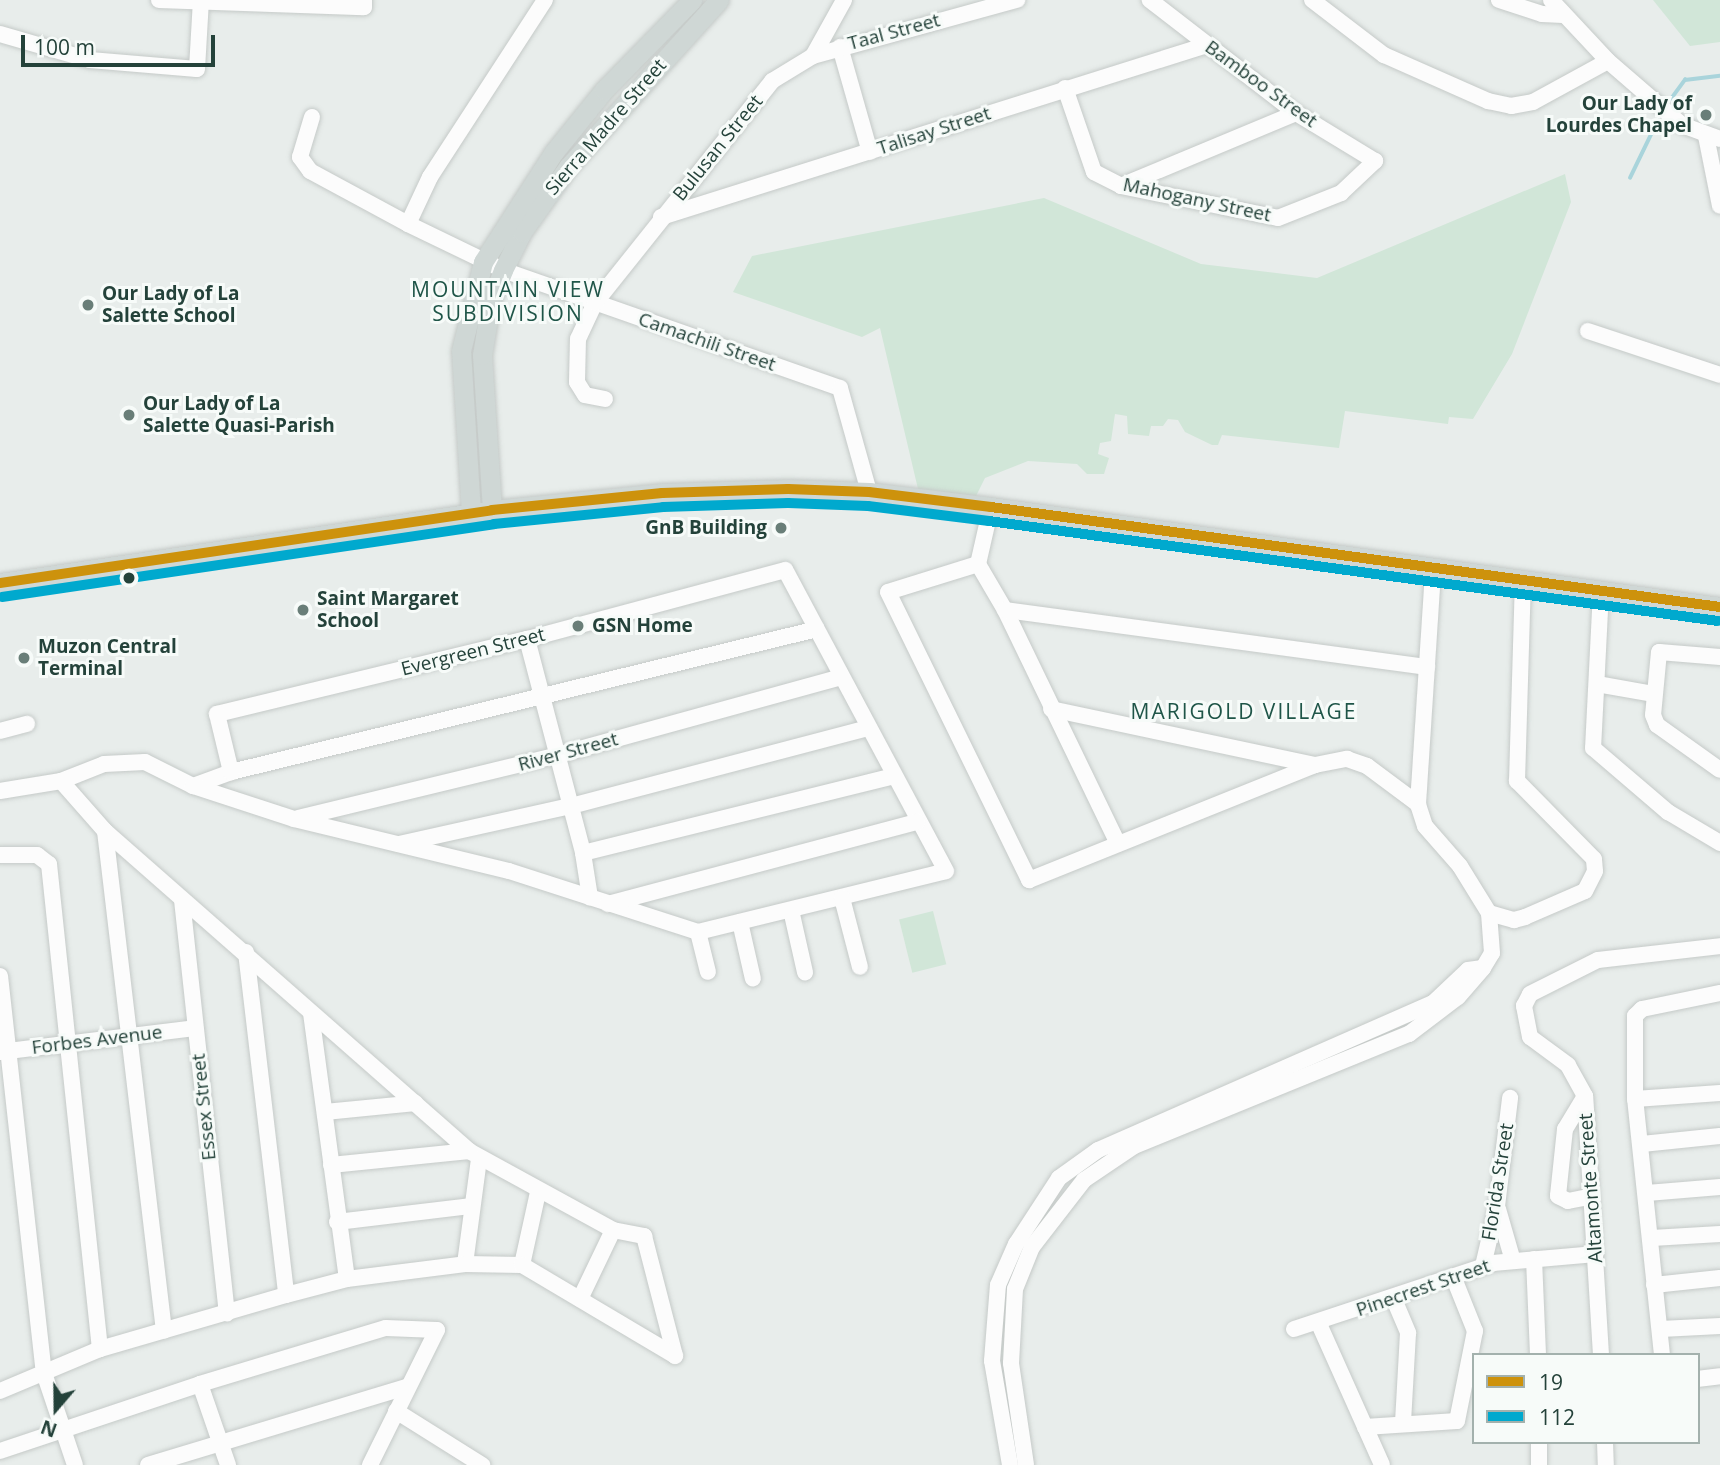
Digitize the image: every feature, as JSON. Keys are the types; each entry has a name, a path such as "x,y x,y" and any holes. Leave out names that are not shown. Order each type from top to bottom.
{"main road":[{"name":"Sierra Madre Street","path":"471,513 461,351 483,262 547,161 604,90 692,0"},
{"name":"Sierra Madre Street","path":"492,510 482,355 491,300 503,270 522,232 568,167 719,0"},
{"path":"657,36 672,51"},
{"path":"0,583 492,510 727,490 869,492 1720,607"}],"street":[{"path":"159,0 364,4"},
{"path":"408,224 430,177 545,0"},
{"name":"Bulusan Street","path":"605,399 585,395 577,382 578,339 595,303 661,217 772,82 813,56 844,0"},
{"name":"Taal Street","path":"813,56 1017,0"},
{"name":"Bamboo Street","path":"1150,0 1296,113 1376,161"},
{"path":"1312,0 1384,55 1488,101 1511,106 1533,102 1608,61"},
{"path":"1499,0 1530,11 1563,15"},
{"path":"1550,0 1608,61 1682,125 1713,138 1720,206"},
{"path":"0,34 90,60 197,69 201,2"},
{"name":"Talisay Street","path":"661,217 1208,45"},
{"path":"840,47 870,152"},
{"name":"Mahogany Street","path":"1065,88 1094,172 1121,186 1278,218 1341,194 1376,161"},
{"path":"1121,186 1296,113"},
{"name":"Camachili Street","path":"312,117 300,157 310,171 408,224 503,270 840,388 869,492"},
{"path":"1588,331 1720,375"},
{"path":"990,507 978,564 1005,610 1117,842"},
{"path":"978,564 888,592 1028,880 1117,842 1315,765 1347,759 1367,766 1418,804"},
{"name":"Evergreen Street","path":"231,772 217,714 527,639 785,569 817,629"},
{"path":"1010,1465 992,1360 998,1285 1016,1244 1059,1178 1098,1150 1433,1003 1492,953 1489,912 1460,866 1425,826 1418,804 1433,570"},
{"path":"1489,912 1514,920 1525,918 1585,891 1595,871 1594,859 1517,780 1523,581"},
{"path":"1601,591 1593,748 1668,811 1720,843"},
{"path":"1005,610 1427,667"},
{"path":"0,792 61,781 104,764 145,762 193,786 294,819 509,871 698,932 946,871 916,822 817,629 231,772 193,786"},
{"path":"527,639 583,853 590,897"},
{"path":"1720,657 1659,652 1654,694 1657,725 1720,770"},
{"name":"River Street","path":"294,819 558,755 841,677"},
{"path":"1597,684 1654,694"},
{"path":"1051,709 1315,765"},
{"path":"0,731 27,724"},
{"path":"394,845 571,806 869,728"},
{"path":"583,853 894,776"},
{"path":"0,1391 100,1349 286,1295 347,1279 465,1264 522,1265 675,1356 644,1236 613,1230 538,1192 474,1155 311,1013 246,952 182,900 105,831 61,781"},
{"path":"607,904 916,822"},
{"path":"105,831 132,1035 164,1331"},
{"path":"0,855 37,855 49,864 100,1349"},
{"path":"842,898 860,967"},
{"name":"Essex Street","path":"182,900 227,1314"},
{"path":"791,910 805,972"},
{"path":"740,922 753,979"},
{"path":"698,932 708,972"},
{"name":"Altamonte Street","path":"1601,1353 1596,1254 1588,1197 1585,1096 1568,1065 1530,1037 1524,1006 1530,994 1598,960 1720,946"},
{"path":"246,952 286,1295"},
{"path":"1026,1465 1011,1363 1015,1289 1032,1247 1084,1180 1134,1146 1409,1034 1458,998 1476,969"},
{"path":"0,975 5,1052 44,1373 75,1465"},
{"path":"1662,1353 1632,1049 1638,1012 1720,993"},
{"path":"311,1013 337,1222 347,1279"},
{"name":"Forbes Avenue","path":"5,1052 194,1028"},
{"path":"1635,1099 1720,1093"},
{"path":"1585,1096 1565,1129 1558,1196 1567,1201 1588,1197"},
{"name":"Florida Street","path":"1483,1266 1497,1206 1510,1098"},
{"path":"325,1112 416,1103"},
{"path":"1642,1144 1720,1136"},
{"path":"331,1165 474,1155"},
{"path":"465,1264 472,1206 474,1155"},
{"path":"1647,1193 1720,1187"},
{"path":"522,1265 538,1192"},
{"path":"337,1222 472,1206"},
{"path":"1497,1206 1513,1261"},
{"path":"580,1299 613,1230"},
{"path":"1652,1238 1720,1234"},
{"name":"Pinecrest Street","path":"1294,1329 1319,1324 1483,1266 1596,1254"},
{"path":"1534,1259 1538,1353"},
{"path":"1365,1427 1457,1421 1475,1331 1453,1276"},
{"path":"1654,1284 1720,1278"},
{"path":"998,1285 1015,1289"},
{"path":"1393,1297 1408,1333 1403,1423"},
{"path":"1319,1324 1382,1465"},
{"path":"1661,1329 1720,1326"},
{"path":"0,1451 200,1384 386,1328 437,1330 372,1462 354,1465"},
{"path":"1699,1378 1720,1376"},
{"path":"200,1384 228,1465"},
{"path":"148,1465 219,1440 407,1388"},
{"path":"396,1411 482,1465"},
{"path":"1539,1444 1539,1465"},
{"path":"1605,1444 1606,1465"}],"green space":[{"path":"1653,0 1720,0 1720,42 1690,46"},
{"path":"1565,174 1571,202 1512,354 1473,419 1449,417 1448,424 1345,411 1339,448 1222,435 1218,445 1212,445 1185,432 1178,420 1168,419 1163,426 1151,426 1149,436 1128,434 1127,416 1115,414 1111,441 1100,443 1098,454 1109,458 1104,474 1087,474 1077,464 1028,461 985,478 976,496 918,489 880,328 862,337 733,292 752,256 1044,198 1201,264 1317,278"},
{"path":"933,911 946,964 912,973 899,919"}],"waterway":[{"path":"1671,99 1685,80 1720,76"},
{"path":"1630,178 1658,120"}],"transit line":[{"name":"19","path":"0,583 492,510 662,493 788,489 869,492 991,507 1720,607"},
{"name":"112","path":"2,597 494,524 663,507 788,503 868,506 989,521 1718,621"}],"place":[{"name":"Our Lady of Lourdes Chapel","path":"1706,115"},
{"name":"Our Lady of La Salette School","path":"88,305"},
{"name":"Our Lady of La Salette Quasi-Parish","path":"129,415"},
{"name":"GnB Building","path":"781,528"},
{"name":"Saint Margaret School","path":"303,610"},
{"name":"GSN Home","path":"578,626"},
{"name":"Muzon Central Terminal","path":"24,658"}],"district":[{"name":"MOUNTAIN VIEW SUBDIVISION","path":"508,301"},
{"name":"MARIGOLD VILLAGE","path":"1244,711"}]}
